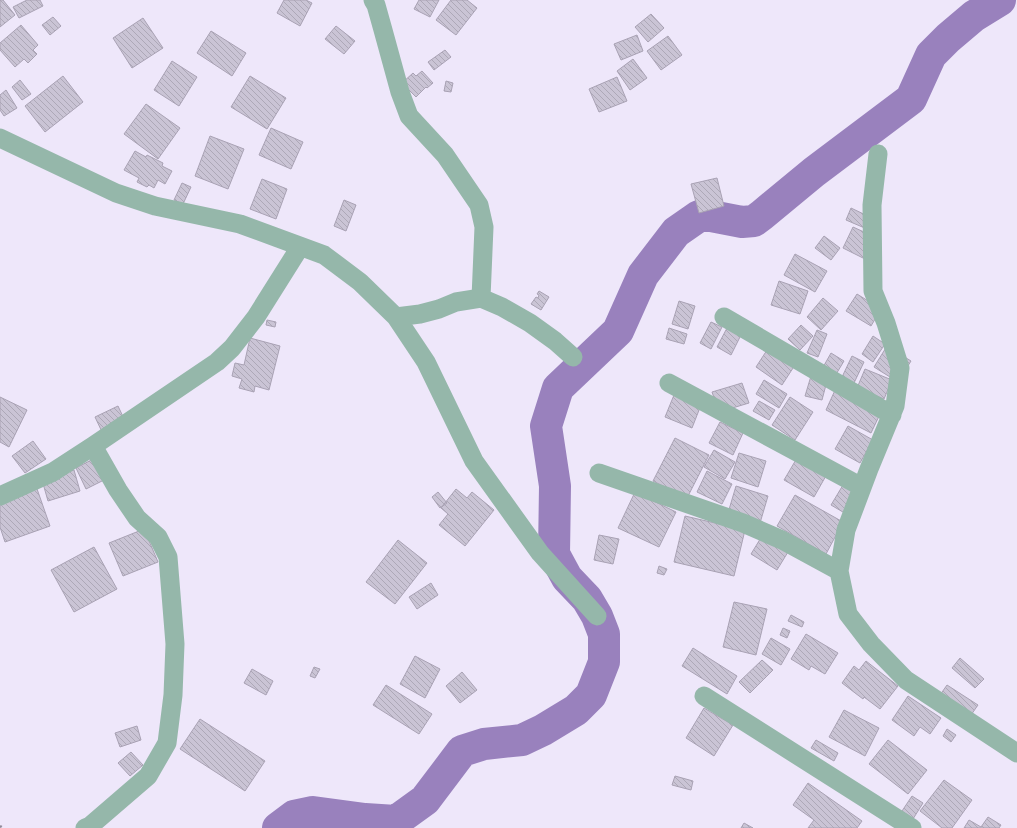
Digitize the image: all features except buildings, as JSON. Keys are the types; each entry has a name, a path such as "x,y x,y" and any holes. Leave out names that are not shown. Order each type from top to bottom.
{"street":[{"path":"373,0 376,5 408,116 445,155 479,205 484,227 481,298"},
{"path":"0,138 116,193 155,206 240,224 324,255 360,282 396,317 426,362 474,461 540,553 597,616"},
{"path":"878,154 872,205 873,291 886,323 900,368 895,406 846,530 839,572 848,614 871,644 906,680 1017,753"},
{"path":"0,496 53,472 217,362 232,348 256,317 300,247"},
{"path":"396,317 420,314 439,309 456,302 481,298 502,307 530,323 555,341 573,357"},
{"path":"724,317 892,415"},
{"path":"669,383 862,488"},
{"path":"85,828 90,826 148,776 167,743 173,695 175,644 168,557 158,537 137,518 118,490 93,446"},
{"path":"599,473 743,523 782,540 839,572"},
{"path":"704,696 912,828"}],"waterway":[{"path":"278,828 294,816 313,812 365,819 396,821 425,800 462,751 484,744 522,740 543,730 576,710 591,695 604,662 604,634 597,616 587,599 567,578 554,554 555,486 546,426 558,388 618,331 643,275 676,232 699,216 711,216 742,222 754,221 814,172 911,99 931,55 974,16 1000,0"}]}
